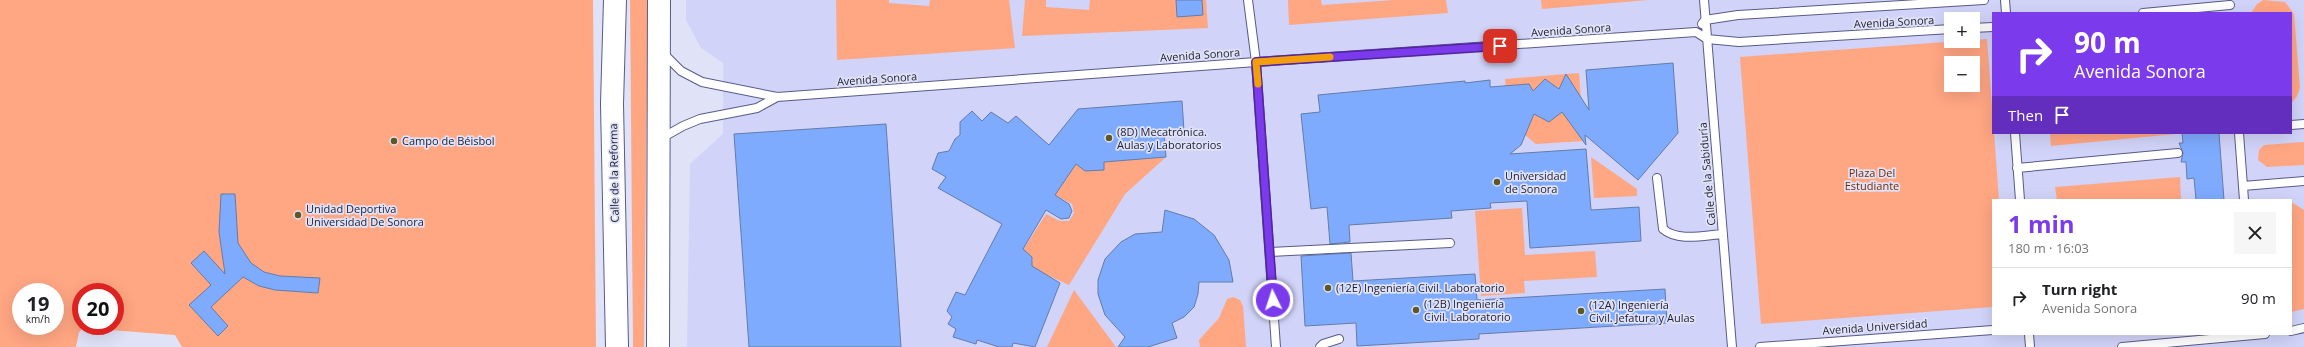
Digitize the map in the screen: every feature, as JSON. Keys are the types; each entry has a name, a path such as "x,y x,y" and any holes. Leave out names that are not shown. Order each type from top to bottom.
{"main road":[{"name":"Calle de la Reforma","path":"615,0 612,104 618,347"},
{"path":"658,347 659,0"}],"lane":[{"path":"1248,0 1256,62 1276,347"},
{"name":"Calle de la Sabiduría","path":"1704,0 1732,347"},
{"name":"Avenida Sonora","path":"1705,20 1752,14 1984,0"},
{"path":"2005,0 2006,12"},
{"path":"2153,12 2231,4"},
{"path":"1696,32 1705,20"},
{"path":"1980,28 1992,27"},
{"name":"Avenida Sonora","path":"658,49 681,70 702,82 777,97 1696,32 1707,39 1739,42 1944,30"},
{"name":"Avenida Sonora","path":"658,141 683,126 700,119 757,108 777,97"},
{"path":"2292,125 2304,124"},
{"path":"2015,134 2020,199"},
{"path":"2239,134 2244,199"},
{"path":"2018,168 2178,153"},
{"path":"1657,178 1663,229 1669,234 1677,236 1723,234"},
{"path":"2243,186 2304,182"},
{"path":"1270,252 1450,243"},
{"path":"2292,331 2304,328"},
{"name":"Avenida Universidad","path":"1760,347 1992,330"},
{"path":"2029,335 2030,347"},
{"path":"2122,347 2254,335"},
{"path":"1320,347 1323,344 1339,339"}],"shaded area":[{"name":"Universidad de Sonora","path":"686,0 2304,0 2304,347 687,347 690,164 723,134 723,63 701,48 686,20"}],"green space":[{"name":"Unidad Deportiva Universidad De Sonora","path":"0,0 593,0 596,347 182,347 175,335 124,331 124,283 72,283 72,335 78,335 76,347 0,347"},
{"path":"630,0 648,0 644,347 633,347"},
{"path":"836,0 889,0 889,3 929,6 930,0 1009,0 1015,48 837,60"},
{"path":"1025,0 1046,0 1046,7 1089,10 1090,0 1206,0 1208,28 1022,36"},
{"path":"1288,0 1321,0 1322,5 1394,0 1446,0 1448,13 1289,25"},
{"path":"1541,0 1648,0 1542,9"},
{"path":"2263,0 2285,2 2294,14 2300,88 2292,103 2292,12 2252,12 2257,4"},
{"name":"Plaza Del Estudiante","path":"1987,39 1992,106 1992,134 1994,134 1999,199 1992,199 1992,307 1761,324 1740,57 1944,42 1944,48 1980,48 1980,40"},
{"path":"1579,73 1584,141 1536,144 1509,122 1505,79"},
{"path":"2050,134 2176,134 2051,146"},
{"path":"2304,142 2304,165 2267,167 2258,160 2259,150 2264,145"},
{"path":"1166,157 1125,194 1069,285 1041,272 1029,273 1033,259 1021,253 1046,214 1060,221 1069,221 1074,213 1072,204 1055,195 1076,164 1085,171 1104,170 1103,162"},
{"path":"1591,157 1637,189 1637,196 1594,198"},
{"path":"2180,177 2181,199 2057,199 2055,187"},
{"path":"2292,203 2304,210 2304,309 2292,312"},
{"path":"1522,208 1525,255 1595,251 1597,277 1524,281 1525,293 1481,296 1475,211"},
{"path":"1074,290 1116,347 1047,347"},
{"path":"1233,297 1240,300 1243,306 1246,347 1200,347 1199,340 1219,318 1227,299"}],"building":[{"path":"1176,0 1202,0 1203,15 1177,17"},
{"path":"1673,63 1678,133 1638,180 1585,135 1586,145 1562,112 1549,122 1534,114 1521,145 1510,154 1586,149 1591,210 1639,207 1641,241 1530,248 1527,201 1490,203 1491,208 1451,211 1452,218 1349,225 1350,242 1330,244 1327,207 1311,209 1301,114 1320,112 1318,95 1490,80 1490,87 1529,84 1533,91 1545,79 1559,89 1566,74 1589,110 1586,70"},
{"path":"1182,101 1184,131 1164,133 1166,157 1104,162 1104,170 1085,171 1076,164 1055,195 1069,204 1072,211 1069,218 1061,219 1046,210 1023,249 1032,257 1032,266 1060,283 1035,347 1013,343 1012,347 999,347 977,340 976,344 953,337 956,329 948,324 952,317 947,311 956,292 965,295 1002,224 938,188 946,177 932,169 938,153 949,151 955,139 960,135 960,122 972,111 982,121 991,112 1008,123 1016,116 1049,145 1078,109"},
{"path":"886,124 901,347 749,347 734,134"},
{"path":"2182,134 2219,134 2224,199 2196,199 2194,178 2187,179 2186,162 2181,162 2183,153 2179,143 2183,143"},
{"path":"221,194 235,194 238,243 251,263 264,272 280,276 320,278 318,293 275,290 259,286 243,277 211,307 228,326 218,336 189,305 211,285 191,263 204,251 225,274 219,232"},
{"path":"1165,210 1194,219 1214,235 1229,260 1233,282 1199,282 1198,294 1194,307 1184,317 1172,323 1177,338 1148,347 1118,347 1125,337 1105,315 1098,294 1098,280 1105,259 1121,242 1135,234 1162,232"},
{"path":"1351,253 1353,281 1475,274 1477,300 1665,289 1667,323 1479,334 1479,339 1357,346 1356,323 1305,326 1301,256"}],"slow traffic":[{"path":"1258,84 1256,62 1330,57"}],"place":[{"name":"(8D) Mecatrónica. Aulas y Laboratorios","path":"1109,138"},
{"name":"Campo de Béisbol","path":"394,141"},
{"name":"Universidad de Sonora","path":"1497,182"},
{"name":"Unidad Deportiva Universidad De Sonora","path":"298,215"},
{"name":"(12E) Ingeniería Civil. Laboratorio","path":"1328,288"},
{"name":"(12B) Ingeniería Civil. Laboratorio","path":"1416,310"},
{"name":"(12A) Ingeniería Civil. Jefatura y Aulas","path":"1581,311"}],"route":[{"path":"1273,300 1256,62 1500,46"}]}
